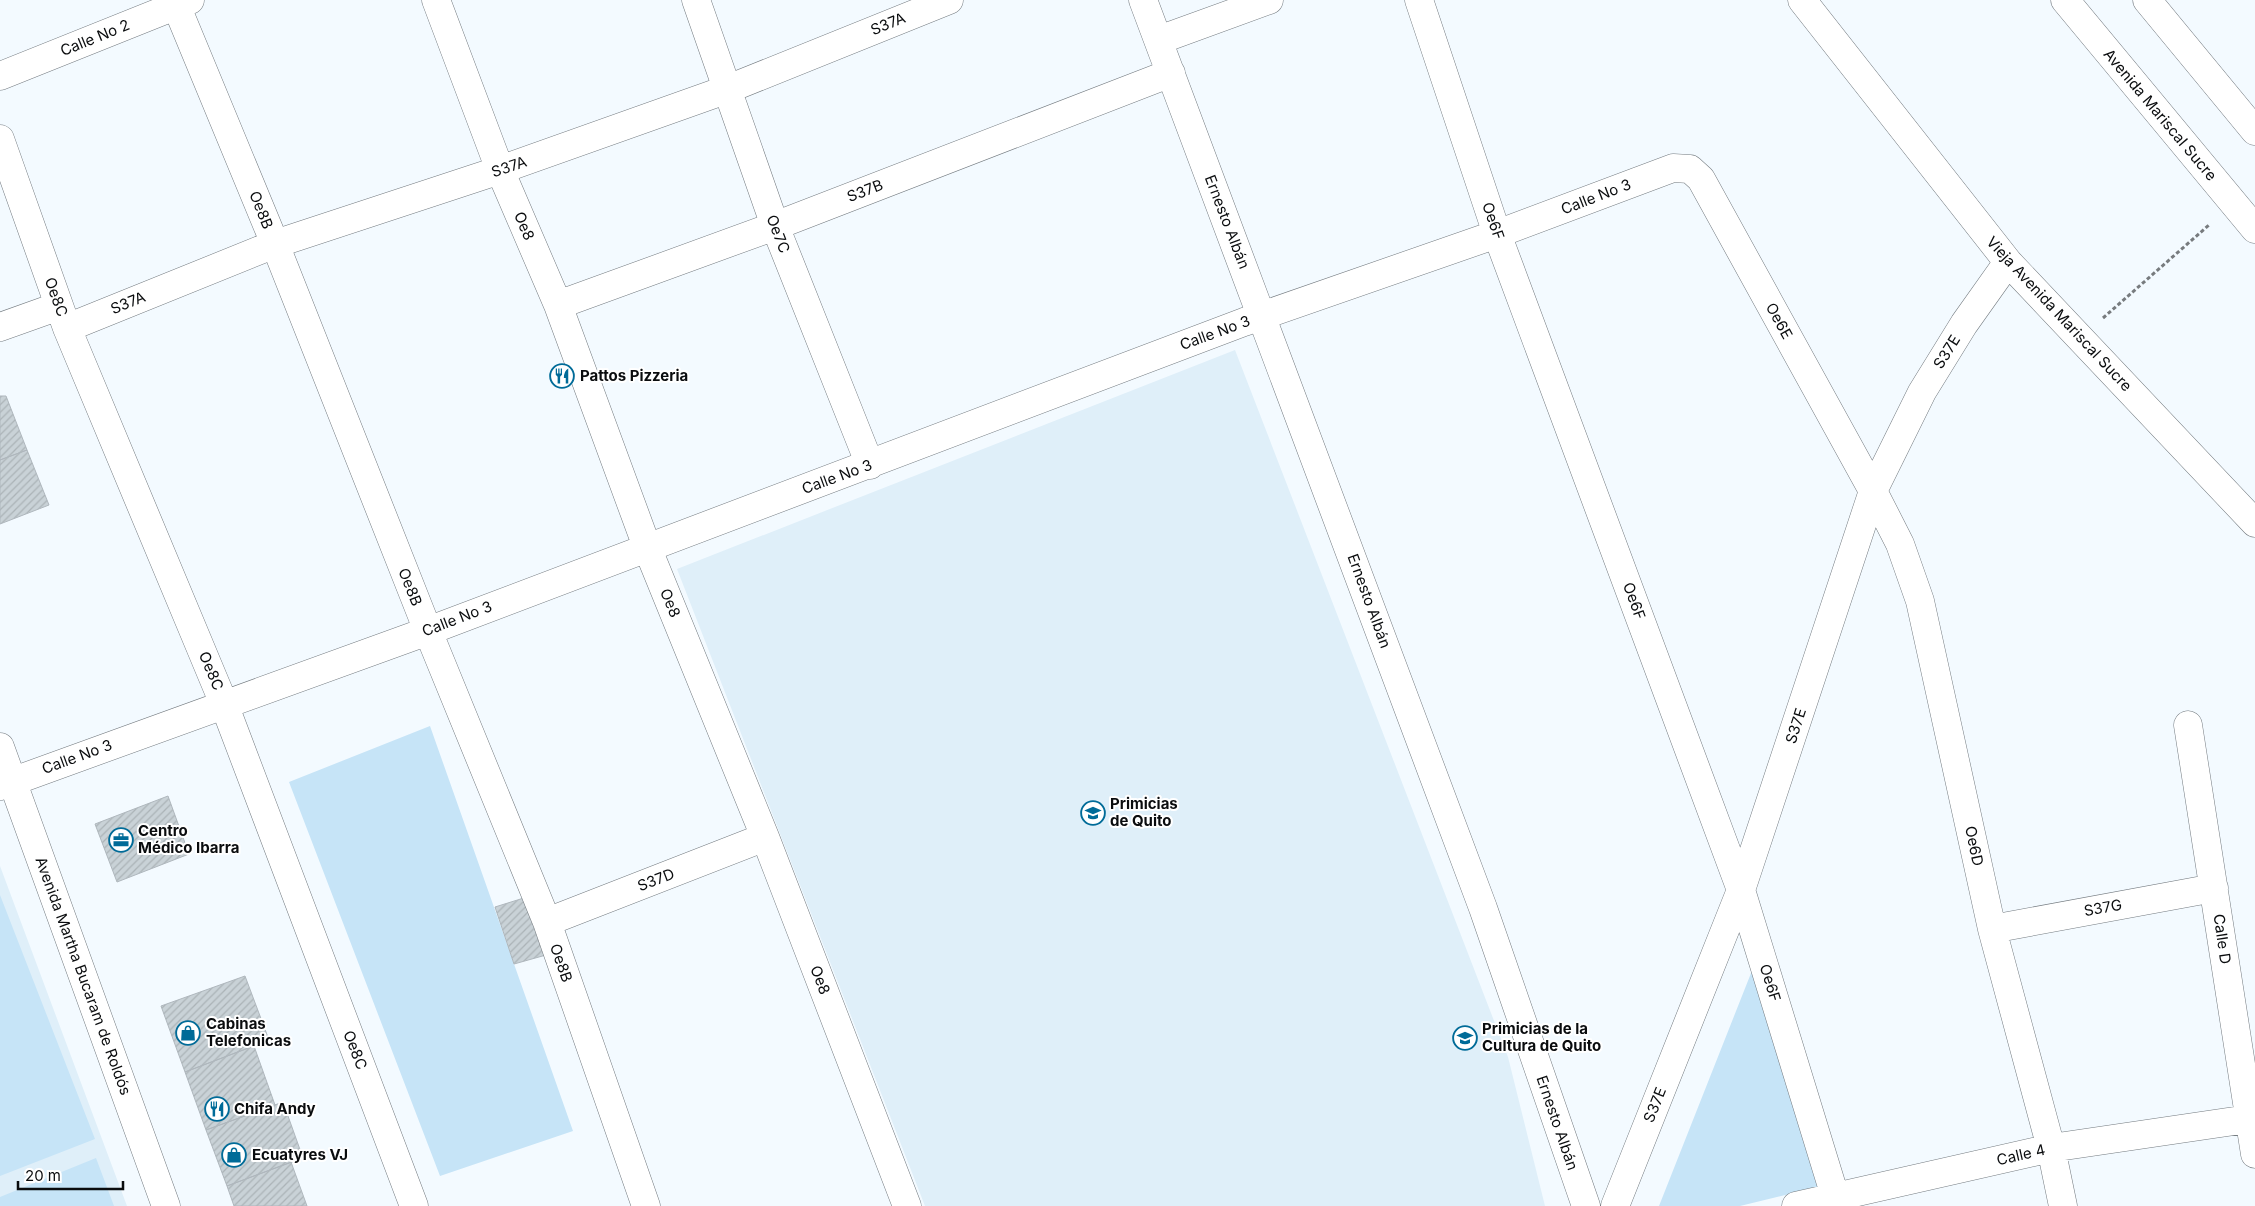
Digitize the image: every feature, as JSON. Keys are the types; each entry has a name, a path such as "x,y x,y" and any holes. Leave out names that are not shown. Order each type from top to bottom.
{"street":[{"name":"Oe8","path":"436,0 500,170 558,305 647,547 765,837 907,1206"},
{"name":"Oe7C","path":"696,0 775,226 870,465"},
{"name":"S37A","path":"0,327 63,317 275,244 500,170 728,89 949,0"},
{"name":"Ernesto Albán","path":"1142,0 1159,40 1483,908 1586,1206"},
{"path":"1159,40 1268,0"},
{"name":"Oe6F","path":"1419,0 1497,234 1741,890 1837,1202"},
{"name":"Vieja Avenida Mariscal Sucre","path":"1802,0 2008,262 2255,522"},
{"name":"Avenida Mariscal Sucre","path":"2065,0 2255,230"},
{"path":"2147,0 2255,131"},
{"name":"Calle No 2","path":"0,76 180,2"},
{"name":"Oe8B","path":"180,2 428,631 547,922 646,1206"},
{"name":"S37B","path":"558,305 775,226 1171,73"},
{"name":"Oe8C","path":"0,139 63,317 224,704 414,1206"},
{"name":"Calle No 3","path":"6,783 428,631 1244,322 1263,317 1497,234 1673,168"},
{"name":"Oe6E","path":"1673,168 1690,169 1701,179 1873,491"},
{"name":"S37E","path":"1615,1206 1741,890 1873,491 1922,392 1964,324 2008,262"},
{"name":"Oe6D","path":"1873,491 1900,544 1920,601 1992,929 2051,1148 2063,1206"},
{"name":"Calle D","path":"2188,725 2248,1119 2255,1154"},
{"name":"Avenida Martha Bucaram de Roldós","path":"0,746 6,783 166,1206"},
{"name":"S37D","path":"547,922 765,837"},
{"name":"S37G","path":"1992,929 2214,888"},
{"name":"Calle 4","path":"1796,1206 1837,1202 2051,1148 2248,1119"}],"path":[{"path":"2080,338 2233,204"}],"shaded area":[{"name":"Primicias de Quito","path":"1235,350 1508,1057 1545,1206 925,1206 677,569"},
{"path":"430,726 573,1131 440,1176 289,782"},
{"path":"0,866 127,1206 0,1206"},
{"path":"0,895 95,1139 0,1176"},
{"path":"1757,958 1818,1187 1740,1206 1659,1206"},
{"path":"96,1158 114,1206 0,1206 0,1197"}],"building":[{"path":"0,396 6,396 27,450 0,460"},
{"path":"27,450 49,505 0,524 0,460"},
{"path":"168,796 189,854 117,882 95,824"},
{"path":"527,897 546,955 514,964 495,907"},
{"path":"245,976 269,1040 185,1072 161,1006"},
{"path":"254,1046 275,1105 206,1130 185,1072"},
{"path":"283,1102 303,1158 227,1186 206,1130"},
{"path":"291,1162 307,1206 234,1206 227,1186"}],"place":[{"name":"Pattos Pizzeria","path":"562,376"},
{"name":"Primicias de Quito","path":"1093,813"},
{"name":"Centro Médico Ibarra","path":"121,840"},
{"name":"Cabinas Telefonicas","path":"188,1033"},
{"name":"Primicias de la Cultura de Quito","path":"1465,1038"},
{"name":"Chifa Andy","path":"217,1109"},
{"name":"Ecuatyres VJ","path":"234,1155"}]}
